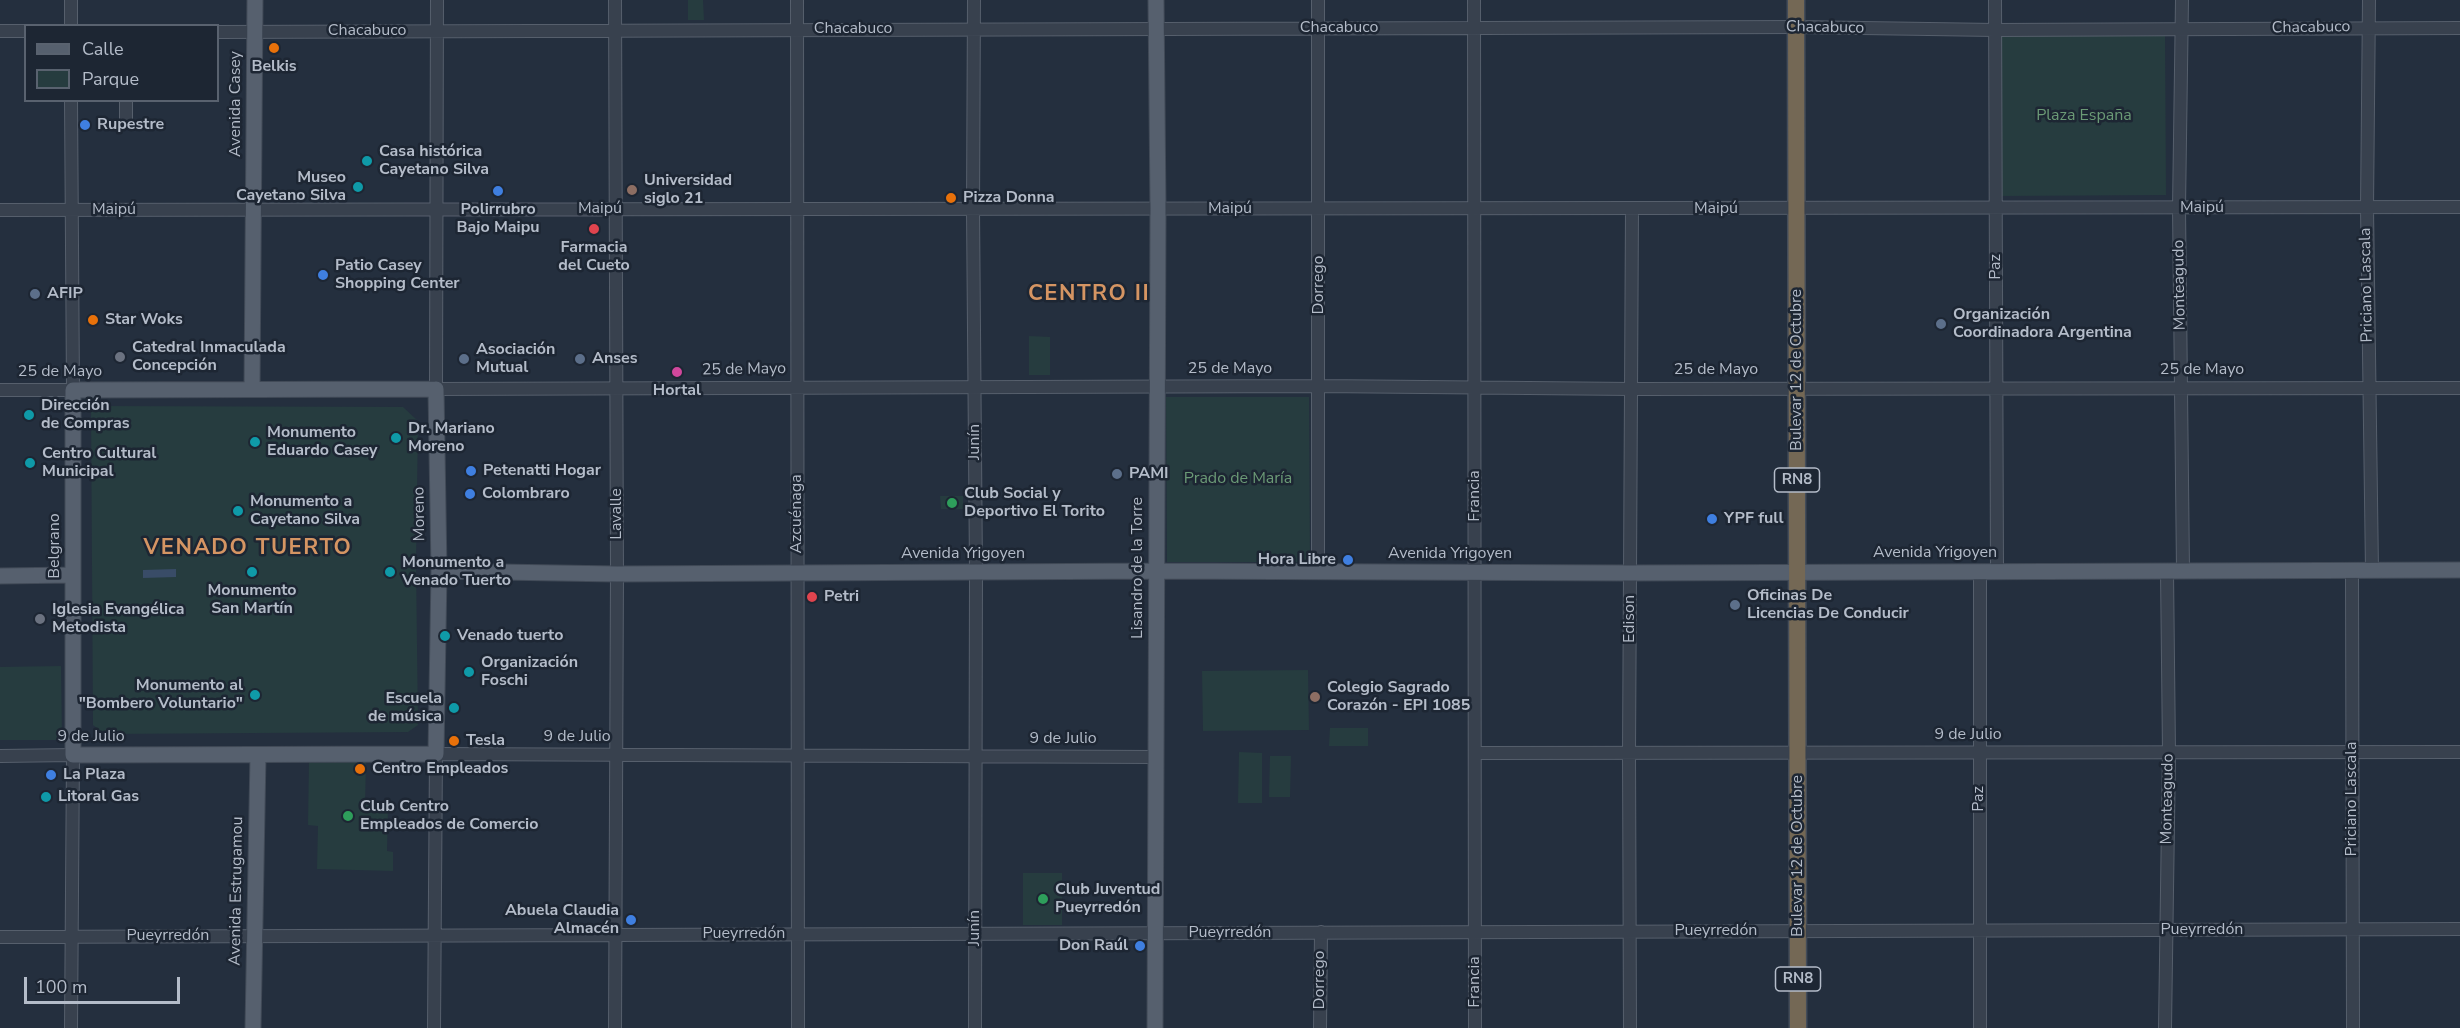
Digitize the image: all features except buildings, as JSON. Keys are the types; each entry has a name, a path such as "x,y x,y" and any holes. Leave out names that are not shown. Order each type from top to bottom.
{"highway":[{"name":"Bulevar 12 de Octubre","path":"1796,0 1798,1028"}],"main road":[{"name":"Avenida Casey","path":"252,389 255,0"},
{"name":"Lisandro de la Torre","path":"1155,1028 1158,210 1156,0"},
{"name":"25 de Mayo","path":"73,390 436,389"},
{"name":"Moreno","path":"436,389 439,571 436,754"},
{"name":"Belgrano","path":"73,390 73,755"},
{"name":"Avenida Yrigoyen","path":"439,571 617,574 1156,571 1630,573 2460,570"},
{"path":"0,576 73,575"},
{"name":"Avenida Estrugamou","path":"253,1028 258,754"},
{"name":"9 de Julio","path":"73,755 436,754"}],"street":[{"path":"71,0 71,24"},
{"name":"Moreno","path":"436,389 437,0"},
{"name":"Lavalle","path":"615,0 617,574 615,1028"},
{"name":"Azcuénaga","path":"798,0 796,387 798,1028"},
{"name":"Junín","path":"974,0 975,1028"},
{"name":"Dorrego","path":"1318,0 1320,386 1318,571"},
{"name":"Francia","path":"1474,0 1475,1028"},
{"name":"Paz","path":"1995,0 1997,571"},
{"name":"Monteagudo","path":"2165,1028 2169,753 2181,388 2179,208 2182,0"},
{"name":"Priciano Lascala","path":"2369,0 2367,208 2372,571"},
{"name":"Chacabuco","path":"219,32 1155,28 1796,27 1995,30 2460,28"},
{"path":"0,31 24,31"},
{"name":"Belgrano","path":"71,102 73,390"},
{"path":"126,102 126,118"},
{"name":"Maipú","path":"0,210 1632,210 2460,207"},
{"name":"Edison","path":"1630,1028 1632,210"},
{"name":"25 de Mayo","path":"436,389 1320,386 1632,389 2460,388"},
{"name":"25 de Mayo","path":"0,390 73,390"},
{"name":"Paz","path":"1980,571 1980,1028"},
{"name":"Priciano Lascala","path":"2352,571 2353,1028"},
{"name":"9 de Julio","path":"1475,753 2460,752"},
{"name":"Moreno","path":"434,1028 436,754"},
{"name":"9 de Julio","path":"436,754 1155,757"},
{"name":"Belgrano","path":"71,1028 73,755"},
{"name":"9 de Julio","path":"0,756 73,755"},
{"name":"Pueyrredón","path":"0,937 2460,929"},
{"name":"Dorrego","path":"1320,1028 1321,932"}],"green space":[{"path":"688,0 703,0 704,20 688,20"},
{"name":"Plaza España","path":"2002,36 2165,36 2166,195 2002,196"},
{"path":"1029,336 1050,337 1050,375 1029,375"},
{"name":"Prado de María","path":"1166,397 1309,397 1310,562 1167,562"},
{"path":"91,406 403,407 418,421 416,564 418,725 408,732 104,734 93,725"},
{"name":"Club Social y Deportivo El Torito","path":"940,496 963,496 963,509 941,509"},
{"path":"61,666 62,740 0,740 0,667"},
{"path":"1308,670 1309,730 1203,731 1202,671"},
{"path":"1330,728 1368,728 1368,746 1329,746"},
{"path":"1239,752 1262,753 1262,803 1238,803"},
{"path":"1270,756 1291,756 1290,797 1269,797"},
{"name":"Club Centro Empleados de Comercio","path":"309,761 366,762 365,805 388,806 387,851 393,852 393,871 317,869 318,826 308,825"},
{"name":"Club Juventud Pueyrredón","path":"1023,873 1062,873 1062,925 1023,925"}],"water":[{"path":"176,569 176,577 143,578 143,570"}],"place":[{"name":"Belkis","path":"274,48"},
{"name":"Rupestre","path":"85,125"},
{"name":"Casa histórica Cayetano Silva","path":"367,161"},
{"name":"Museo Cayetano Silva","path":"358,187"},
{"name":"Universidad siglo 21","path":"632,190"},
{"name":"Polirrubro Bajo Maipu","path":"498,191"},
{"name":"Pizza Donna","path":"951,198"},
{"name":"Farmacia del Cueto","path":"594,229"},
{"name":"Patio Casey Shopping Center","path":"323,275"},
{"name":"AFIP","path":"35,294"},
{"name":"Star Woks","path":"93,320"},
{"name":"Organización Coordinadora Argentina","path":"1941,324"},
{"name":"Catedral Inmaculada Concepción","path":"120,357"},
{"name":"Asociación Mutual","path":"464,359"},
{"name":"Anses","path":"580,359"},
{"name":"Hortal","path":"677,372"},
{"name":"Dirección de Compras","path":"29,415"},
{"name":"Dr. Mariano Moreno","path":"396,438"},
{"name":"Monumento Eduardo Casey","path":"255,442"},
{"name":"Centro Cultural Municipal","path":"30,463"},
{"name":"Petenatti Hogar","path":"471,471"},
{"name":"PAMI","path":"1117,474"},
{"name":"Colombraro","path":"470,494"},
{"name":"Club Social y Deportivo El Torito","path":"952,503"},
{"name":"Monumento a Cayetano Silva","path":"238,511"},
{"name":"YPF full","path":"1712,519"},
{"name":"Hora Libre","path":"1348,560"},
{"name":"Monumento San Martín","path":"252,572"},
{"name":"Monumento a Venado Tuerto","path":"390,572"},
{"name":"Petri","path":"812,597"},
{"name":"Oficinas De Licencias De Conducir","path":"1735,605"},
{"name":"Iglesia Evangélica Metodista","path":"40,619"},
{"name":"Venado tuerto","path":"445,636"},
{"name":"Organización Foschi","path":"469,672"},
{"name":"Monumento al \"Bombero Voluntario\"","path":"255,695"},
{"name":"Colegio Sagrado Corazón - EPI 1085","path":"1315,697"},
{"name":"Escuela de música","path":"454,708"},
{"name":"Tesla","path":"454,741"},
{"name":"Centro Empleados","path":"360,769"},
{"name":"La Plaza","path":"51,775"},
{"name":"Litoral Gas","path":"46,797"},
{"name":"Club Centro Empleados de Comercio","path":"348,816"},
{"name":"Club Juventud Pueyrredón","path":"1043,899"},
{"name":"Abuela Claudia Almacén","path":"631,920"},
{"name":"Don Raúl","path":"1140,946"}],"district":[{"name":"CENTRO II","path":"1089,295"},
{"name":"VENADO TUERTO","path":"248,549"}]}
